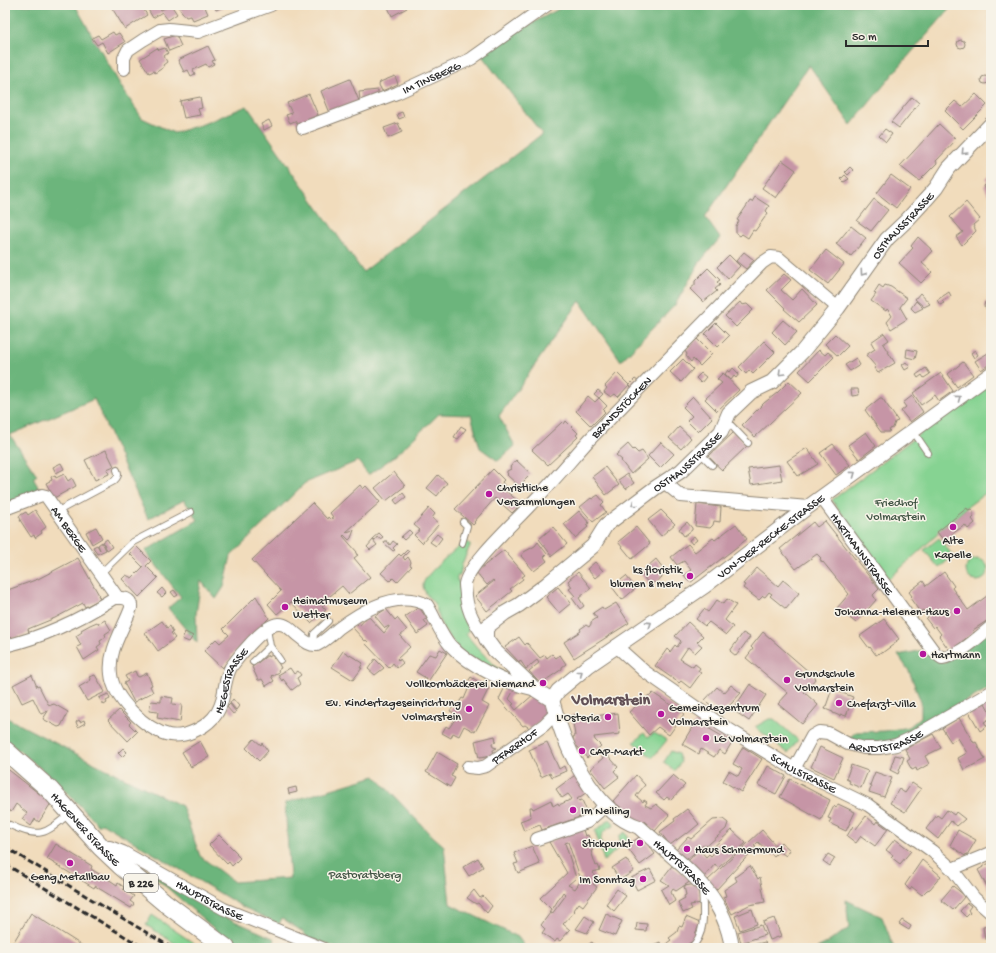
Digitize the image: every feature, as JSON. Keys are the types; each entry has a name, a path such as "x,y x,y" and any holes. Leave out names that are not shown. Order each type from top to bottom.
{"main road":[{"name":"HAGENER STRASSE","path":"5,750 50,790 101,847 120,865 164,902 226,948"}],"street":[{"path":"124,69 124,58 128,50 160,30 169,29 198,32 271,5"},
{"name":"IM TINSBERG","path":"303,128 397,93 471,59 547,5"},
{"name":"OSTHAUSSTRASSE","path":"486,639 486,631 488,627 505,613 520,605 593,546 606,525 681,471 721,432 729,413 751,392 772,382 802,352 838,308 887,239 925,201 936,188 949,168 991,124"},
{"name":"BRANDSTÖCKEN","path":"486,639 474,623 469,613 466,601 465,584 470,572 502,534 588,442 762,263 771,257 779,258 838,308"},
{"name":"VON-DER-RECKE-STRASSE","path":"554,707 558,691 588,666 705,586 821,497 991,374"},
{"path":"664,482 681,496 808,507"},
{"name":"AM BERGE","path":"5,509 42,495 48,498 118,598"},
{"name":"HARTMANNSTRASSE","path":"821,497 935,653 942,658 950,656 958,652 991,627"},
{"path":"5,646 32,638 57,628 114,598 118,598"},
{"name":"HEGESTRASSE","path":"118,598 129,600 132,603 112,653 110,669 112,682 119,698 132,712 148,725 167,734 180,735 189,733 204,726 213,719 220,706 230,667 267,629"},
{"path":"267,629 279,624 286,626 307,643 313,645 320,644 340,627 367,609 387,602 414,600 427,605 441,632 459,654 518,686 536,690"},
{"path":"486,639 494,650 554,707"},
{"name":"SCHULSTRASSE","path":"616,646 644,671 682,698 794,769 868,805 899,826 932,851 952,869 974,898 991,913"},
{"name":"ARNDTSTRASSE","path":"794,769 812,736 819,732 828,733 848,744 864,748 879,748 896,745 991,692"},
{"name":"PFARRHOF","path":"468,767 478,768 486,766 544,725 554,707"},
{"name":"HAUPTSTRASSE","path":"554,707 566,742 586,780 614,814 629,824 639,827 702,884 712,895 731,937 732,948"},
{"path":"537,839 587,822 606,805"},
{"name":"HAUPTSTRASSE","path":"101,847 110,847 123,852 224,909 322,948"},
{"path":"952,869 991,853"}],"lane":[{"path":"726,420 748,443"},
{"path":"913,431 928,453"},
{"path":"700,453 712,465"},
{"path":"58,511 114,481 118,477 117,470"},
{"path":"101,573 133,542 191,512"},
{"path":"462,543 467,526 463,522"},
{"path":"313,645 314,634 328,622"},
{"path":"267,629 270,646 280,660"},
{"path":"253,662 268,650 270,646"},
{"path":"10,825 26,832 44,832 70,813"},
{"path":"691,948 701,934 703,908 702,884"}],"green space":[{"path":"5,5 75,5 122,88 142,118 174,133 203,124 247,106 363,272 542,134 479,52 566,5 953,5 851,125 809,65 705,217 720,238 699,263 675,305 621,361 580,301 499,416 515,446 498,461 480,448 471,415 439,414 396,455 368,475 358,461 305,483 231,556 224,587 216,599 201,581 196,614 197,643 168,608 181,597 145,551 198,520 184,500 148,519 94,399 10,435 37,475 33,478 40,490 5,507"},
{"name":"Friedhof Volmarstein","path":"991,380 991,489 967,507 889,579 832,500"},
{"path":"939,538 953,556 939,568 924,550"},
{"path":"467,542 470,546 462,564 460,576 457,576 462,605 469,629 466,634 489,660 516,682 461,652 443,629 434,603 424,590 423,585 433,570 456,549"},
{"path":"977,559 985,562 988,570 985,578 977,581 969,578 966,570 969,562"},
{"path":"991,631 991,687 914,731 890,742 866,743 848,739 856,732 885,731 909,727 921,717 921,702 909,671 898,655 929,649 943,663"},
{"name":"Pastoratsberg","path":"5,717 182,806 200,856 234,882 290,878 285,803 375,776 428,832 444,846 450,904 518,937 526,948 337,948 307,937 303,932 282,918 279,924 243,907 102,823 99,826 54,780 5,740"},
{"path":"769,719 774,719 798,740 788,753 755,727"},
{"path":"644,733 648,737 654,733 667,740 653,757 651,757 634,742"},
{"path":"671,751 678,754 681,762 674,771 664,762"},
{"path":"610,819 614,826 605,831 601,837 602,845 610,851 613,850 620,842 619,836 625,832 629,839 604,861 595,831"},
{"path":"135,864 221,915 275,939 272,948 236,948 154,876"},
{"path":"846,900 882,917 894,948 817,948 849,928"},
{"path":"152,915 201,948 182,948 146,925"}],"building":[{"path":"116,5 141,5 147,15 125,29 112,8"},
{"path":"158,5 161,10 171,5 177,14 168,20 162,12 153,18 146,6"},
{"path":"186,5 204,5 208,14 193,20 191,16 186,17 179,8"},
{"path":"214,5 228,5 216,10"},
{"path":"387,5 405,5 407,8 392,16"},
{"path":"113,32 115,35 119,33 125,42 108,53 102,42 97,45 92,38 98,35 101,39"},
{"path":"176,35 181,46 169,51 164,39"},
{"path":"959,40 963,40 965,44 963,48 959,48 957,46 957,42"},
{"path":"208,46 215,60 212,61 214,64 208,67 206,64 193,70 195,74 191,76 188,70 184,72 178,60"},
{"path":"157,48 159,50 165,48 168,53 164,56 167,62 163,65 164,67 155,73 154,71 149,73 140,59"},
{"path":"395,76 398,84 382,91 379,85 380,82"},
{"path":"985,76 988,77 988,83 985,84 982,83 981,80 982,77"},
{"path":"350,79 359,101 330,113 321,91"},
{"path":"378,90 378,97 360,100 359,92"},
{"path":"309,94 318,115 297,124 295,121 290,123 286,115 292,113 287,103"},
{"path":"976,94 987,105 963,129 945,111 955,101 962,107"},
{"path":"200,97 202,108 198,109 200,115 184,118 180,101"},
{"path":"912,97 919,103 899,128 891,122"},
{"path":"402,112 404,117 399,119 397,114"},
{"path":"269,120 272,126 264,130 261,124"},
{"path":"398,123 402,132 388,138 384,128"},
{"path":"939,124 956,140 936,161 937,163 919,181 900,166"},
{"path":"885,129 892,134 886,142 879,136"},
{"path":"782,160 796,170 776,198 762,188"},
{"path":"850,167 853,170 848,175 845,172"},
{"path":"845,175 849,179 844,182 841,179"},
{"path":"891,175 910,189 896,208 877,193"},
{"path":"991,175 991,196 989,196 984,186 988,182 986,179"},
{"path":"755,197 769,206 766,211 768,213 748,238 742,234 740,236 736,233 736,226 739,221 737,220 750,201 752,202"},
{"path":"874,199 888,210 871,231 857,221"},
{"path":"966,202 980,219 973,225 976,231 962,245 956,237 963,232 950,217"},
{"path":"851,226 866,238 851,256 836,244"},
{"path":"918,237 933,251 922,263 932,272 921,283 899,263 913,248 911,246"},
{"path":"826,250 844,264 828,284 810,270"},
{"path":"744,252 754,260 746,269 736,261"},
{"path":"729,255 740,266 728,279 717,267"},
{"path":"708,268 720,280 717,282 720,285 715,289 717,291 703,302 690,289 695,285 695,281"},
{"path":"784,274 791,280 781,290 792,300 802,289 817,305 799,322 784,309 785,308 767,290"},
{"path":"879,285 883,288 885,285 891,287 907,298 900,307 907,319 891,329 887,322 892,316 889,311 887,309 886,311 871,301 876,294 874,293"},
{"path":"949,292 951,296 942,301 944,303 940,305 937,300"},
{"path":"920,293 930,304 924,307 915,299"},
{"path":"916,301 923,308 915,312 911,308"},
{"path":"740,302 742,305 747,304 753,310 736,327 725,316"},
{"path":"985,302 988,302 991,305 989,308 985,308"},
{"path":"783,320 797,332 785,345 772,332"},
{"path":"716,323 729,336 718,347 705,334"},
{"path":"884,333 889,340 883,344 895,363 878,373 874,368 876,367 866,355 875,349 871,342"},
{"path":"835,334 848,346 838,356 825,344"},
{"path":"697,339 712,354 700,366 693,359 691,362 686,356 687,354 685,351"},
{"path":"764,341 775,352 753,374 749,370 746,374 739,367"},
{"path":"907,349 917,351 915,359 906,357"},
{"path":"819,350 825,355 828,352 834,357 810,381 799,371"},
{"path":"975,350 978,355 974,358 971,353"},
{"path":"988,353 991,358 991,363 981,370 975,361"},
{"path":"856,358 860,365 850,371 845,365"},
{"path":"683,359 693,369 681,382 670,372"},
{"path":"906,362 910,367 905,370 902,365"},
{"path":"963,362 973,375 957,387 948,374"},
{"path":"733,368 739,374 736,378 734,376 731,380 725,374 728,370 730,372"},
{"path":"926,368 930,374 924,378 922,375 918,378 916,375"},
{"path":"617,373 629,385 618,397 615,394 611,397 604,392 607,388 605,386"},
{"path":"701,373 706,377 701,383 696,378"},
{"path":"723,373 739,390 717,411 705,399 722,383 717,379"},
{"path":"941,373 953,391 939,401 935,395 921,405 913,393"},
{"path":"635,379 638,381 632,388 629,385"},
{"path":"789,381 802,393 755,437 742,425"},
{"path":"851,389 858,389 859,395 852,396"},
{"path":"598,390 603,394 599,398 594,394"},
{"path":"588,396 595,402 599,398 607,406 603,410 605,412 591,426 576,411"},
{"path":"912,396 923,412 910,422 901,411 906,407 903,403"},
{"path":"693,397 712,418 698,432 687,421 692,416 683,407"},
{"path":"882,398 898,421 895,422 893,428 890,429 889,432 881,432 865,410"},
{"path":"566,421 578,433 576,435 578,437 548,465 532,450 562,422 564,424"},
{"path":"461,426 466,429 458,439 454,437"},
{"path":"679,427 691,438 681,449 669,438"},
{"path":"734,432 748,445 722,470 708,457"},
{"path":"866,432 876,446 859,459 848,445"},
{"path":"661,442 674,454 660,468 648,456"},
{"path":"628,444 638,453 642,451 648,459 631,474 621,461 622,460 616,455"},
{"path":"833,444 850,465 836,475 820,453"},
{"path":"807,448 818,464 798,476 787,461"},
{"path":"106,450 114,466 107,469 109,474 95,480 85,460"},
{"path":"516,460 531,474 519,486 507,475 507,471 511,469 510,467"},
{"path":"61,463 64,469 56,473 53,467"},
{"path":"779,465 782,480 751,485 748,469"},
{"path":"605,467 619,485 606,495 592,477"},
{"name":"Christliche Versammlungen","path":"493,469 504,480 502,482 504,489 521,504 512,513 495,498 473,525 455,509"},
{"path":"394,472 405,486 386,501 375,488"},
{"path":"64,474 68,481 72,478 76,486 54,498 46,483 52,480 51,477 55,475 56,478"},
{"path":"627,474 634,483 626,489 618,480"},
{"path":"438,475 447,483 437,496 427,488"},
{"path":"360,485 363,489 366,486 380,502 346,532 354,530 349,540 344,535 343,536 357,552 356,554 358,555 354,558 370,577 349,594 342,586 323,602 324,604 322,606 326,610 311,623 291,602 277,614 268,604 281,591 252,560 312,503 327,519 328,517 330,519 332,517 333,519 333,517 330,513"},
{"path":"403,493 406,497 397,504 394,500"},
{"path":"598,495 604,502 601,505 606,512 593,522 580,507 591,498 592,499"},
{"path":"697,504 721,507 720,522 714,521 710,528 695,526"},
{"path":"429,508 435,514 432,518 439,524 422,543 414,535 420,530 414,525"},
{"name":"Alte Kapelle","path":"967,508 968,510 971,509 973,512 974,517 972,519 975,523 968,529 965,525 952,534 957,540 950,546 937,532"},
{"path":"35,510 46,527 41,531 42,533 35,538 34,535 31,537 19,516 26,512 28,515"},
{"path":"661,510 675,524 661,536 648,520"},
{"path":"579,511 589,523 586,525 588,527 575,538 564,524"},
{"path":"825,521 879,589 873,595 876,600 856,623 837,608 849,594 823,562 822,563 821,558 817,554 796,569 780,549 813,522 817,527"},
{"path":"687,522 692,530 684,536 679,529"},
{"path":"736,524 747,539 690,583 684,575 691,570 684,561 677,565 671,557 688,544 695,552 713,538 715,540"},
{"path":"96,527 102,538 92,544 86,532"},
{"path":"553,527 567,544 552,556 539,539"},
{"path":"636,527 650,544 632,559 618,542"},
{"path":"409,530 412,533 404,540 401,537"},
{"path":"379,533 383,537 380,539 377,537 375,540 373,538"},
{"path":"437,534 442,538 436,546 430,542"},
{"path":"694,536 697,540 692,544 689,540"},
{"path":"107,539 112,547 107,550 103,542"},
{"path":"373,540 377,545 370,550 367,547"},
{"path":"387,541 390,545 393,541 397,544 393,548 395,550 393,551 384,543"},
{"path":"102,542 106,550 97,554 93,547 97,545 100,550 98,545"},
{"path":"538,542 547,554 544,557 547,561 534,571 521,556"},
{"path":"137,547 151,561 146,566 158,578 139,597 122,579 126,575 132,578 143,567 130,554"},
{"path":"407,550 409,551 403,557 405,560 408,557 411,562 410,565 412,566 397,582 393,578 390,581 381,573 399,554 401,556"},
{"path":"504,550 525,575 522,577 523,579 510,589 512,591 487,611 475,596 494,581 493,580 487,585 476,572"},
{"path":"78,558 100,599 85,607 83,603 55,618 28,629 29,633 5,641 5,591 38,579"},
{"path":"656,559 666,572 661,575 662,577 655,583 654,582 650,585 640,573"},
{"path":"595,562 603,571 595,578 587,569"},
{"path":"757,568 778,586 783,580 799,593 786,609 770,596 772,594 769,592 765,597 763,596 759,600 743,588 745,585 743,584"},
{"path":"578,572 591,588 579,598 584,606 580,609 572,598 575,596 569,589 572,587 568,581"},
{"name":"Johanna-Helenen-Haus","path":"944,572 954,586 952,588 968,610 991,593 991,618 973,630 974,632 950,651 939,636 941,634 935,626 933,628 926,619 928,617 923,610 920,612 910,598 912,596 909,592 923,581 926,586"},
{"path":"626,576 636,588 622,600 612,587"},
{"path":"558,587 571,603 559,613 546,597"},
{"path":"162,588 166,593 162,597 157,593"},
{"path":"174,590 178,595 175,597 171,592"},
{"path":"256,596 269,618 231,656 232,657 222,668 204,651 216,639 220,643 229,635 223,629"},
{"path":"727,599 736,605 725,620 733,627 726,635 709,622 705,626 696,619 704,609 708,612 717,600 723,604"},
{"path":"616,603 629,623 574,658 564,642 581,631 580,629 586,625 589,627 591,622 597,618 593,613 602,607 604,610"},
{"path":"419,607 427,619 424,620 428,626 417,634 405,617"},
{"path":"386,609 395,620 397,618 407,630 400,636 410,647 397,659 399,661 400,659 403,663 397,668 393,663 389,668 366,644 368,642 366,640 365,641 352,627 356,623 359,626 368,616 384,633 389,626 385,628 375,616"},
{"path":"884,619 899,639 882,653 881,652 876,655 860,636"},
{"path":"105,620 111,630 105,634 106,637 100,641 101,644 97,647 99,650 84,660 77,647 81,645 76,636 82,632 81,630 90,625 97,622 98,624"},
{"path":"162,621 167,628 170,626 173,632 171,633 175,638 158,651 145,633"},
{"path":"688,622 703,636 697,642 702,646 695,653 688,647 680,659 693,667 695,664 700,668 698,671 701,673 690,688 681,681 679,683 655,666 667,649 670,652 675,645 677,647 681,641 675,636"},
{"path":"185,632 193,636 189,642 182,639"},
{"path":"763,632 816,678 804,692 818,705 802,724 778,704 788,693 746,658 753,649 751,647"},
{"path":"743,633 750,637 736,656 730,651"},
{"path":"519,637 525,645 527,643 540,658 545,655 547,658 552,654 556,658 560,655 566,664 562,667 562,669 540,684 529,671 539,663 537,660 526,669 520,660 519,662 505,647"},
{"path":"440,649 447,653 429,680 416,672 429,654 436,656"},
{"path":"343,651 363,663 360,668 362,668 353,680 332,667"},
{"path":"268,655 269,657 272,655 274,658 275,657 281,668 278,670 279,672 271,676 274,681 266,686 262,679 258,680 252,667"},
{"path":"375,659 384,668 375,675 368,669"},
{"path":"290,668 294,674 298,671 301,675 297,678 300,684 292,690 278,675"},
{"path":"135,671 139,677 147,673 153,692 134,702 124,683 128,681 125,676"},
{"path":"32,675 37,687 39,686 48,704 54,704 68,712 61,726 58,727 43,719 48,711 41,714 33,698 22,703 13,685"},
{"path":"95,675 105,692 87,701 79,687 91,680 89,677"},
{"name":"Ev. Kindertageseinrichtung Volmarstein","path":"471,677 489,688 482,702 489,706 475,732 464,726 459,736 453,733 451,738 442,733 446,726 449,728 458,715 450,711 453,706 456,707 462,698 464,699 470,685 467,683"},
{"path":"750,684 766,695 749,721 733,710"},
{"path":"506,685 515,688 509,699 514,704 512,705 516,710 534,694 550,708 550,711 531,729 525,725 523,726 499,699"},
{"path":"731,685 741,693 721,715 705,700 717,687 724,693"},
{"name":"Chefarzt-Villa","path":"832,689 853,697 846,716 840,714 840,716 825,709"},
{"name":"Gemeindezentrum Volmarstein","path":"653,693 684,714 669,735 658,727 649,735 629,712"},
{"path":"108,694 110,699 106,701 107,703 104,705 99,698"},
{"path":"161,696 173,698 172,704 182,705 180,722 157,718 158,712 149,711 151,701 161,702"},
{"path":"233,699 239,706 236,710 230,703"},
{"path":"985,703 991,714 991,718 984,722 987,726 980,731 969,712"},
{"path":"230,704 236,712 233,714 227,707"},
{"path":"119,710 131,722 129,724 137,732 128,741 108,720"},
{"path":"618,713 620,734 594,737 601,746 587,758 578,747 574,746 573,737 575,736 573,723 570,719 572,715 577,715 578,718"},
{"path":"959,718 974,743 976,742 985,759 964,770 958,758 967,753 958,738 951,742 942,728"},
{"path":"79,720 80,722 84,720 85,723 78,727 76,722"},
{"name":"LG Volmarstein","path":"696,721 732,742 725,754 719,750 714,757 701,749 699,754 682,744"},
{"path":"933,734 941,748 925,756 929,764 917,771 916,768 912,770 907,761 910,759 905,749"},
{"path":"495,736 496,742 492,743 493,747 497,748 493,750 494,756 479,758 475,741"},
{"path":"254,739 261,745 262,743 268,751 259,761 246,748"},
{"path":"200,741 209,757 191,767 182,752"},
{"path":"547,742 559,769 564,766 566,771 552,777 550,773 541,777 529,750"},
{"path":"743,747 762,759 741,792 723,781 729,771 738,776 742,769 733,764"},
{"path":"820,747 843,758 834,778 811,767"},
{"path":"123,748 127,752 122,757 118,753"},
{"path":"437,752 457,764 451,776 455,778 450,787 426,772"},
{"path":"606,753 618,767 614,771 619,777 605,788 590,769 603,758 602,756"},
{"path":"895,755 904,757 898,774 890,770"},
{"path":"851,765 868,771 861,788 849,783 850,781 846,779"},
{"path":"768,766 786,776 776,794 758,785"},
{"path":"5,767 51,803 39,822 35,819 31,826 22,819 27,813 16,804 11,812 5,808"},
{"path":"875,772 892,778 884,797 869,792"},
{"path":"578,773 590,790 577,799 579,801 582,800 588,814 542,830 540,825 524,831 520,821 531,817 530,807 533,809 551,800 553,806 558,803 559,805 572,799 568,794 562,798 556,789"},
{"path":"636,775 645,785 636,796 643,802 644,800 647,802 645,805 651,808 656,804 669,815 655,831 631,816 613,801"},
{"path":"673,775 685,785 671,800 667,797 664,800 656,793"},
{"path":"790,779 830,800 821,820 780,797"},
{"path":"912,783 921,789 905,812 890,803 899,789 905,793"},
{"path":"296,787 297,792 289,794 288,789"},
{"path":"838,804 855,812 846,831 829,823 831,819 828,818 834,806 836,808"},
{"path":"687,809 699,824 670,845 660,832 675,821 674,819"},
{"path":"947,810 954,815 956,812 965,819 957,826 951,821 938,839 926,829 937,815 941,818"},
{"path":"866,816 875,824 877,821 888,829 875,846 861,836 856,843 847,836 853,826 856,829"},
{"path":"723,819 728,823 726,829 709,844 702,846 685,861 675,851 688,837 691,839 713,820"},
{"path":"582,827 585,836 588,835 596,866 598,865 600,870 593,872 596,881 593,884 597,887 583,906 579,903 574,910 575,911 563,924 570,930 560,941 557,939 555,942 542,933 545,929 541,925 550,913 549,912 551,909 540,898 567,873 549,842","holes":["568,842 580,877 582,876 582,879 575,889 568,885 576,878 565,843","563,892 566,895 552,914 550,913"]},
{"path":"732,830 746,843 718,868 715,864 704,877 688,861 699,849 706,857 709,854 711,856 714,853 710,850"},
{"path":"762,830 777,847 781,842 790,850 786,856 779,851 774,856 758,842 754,846 756,847 716,890 707,881"},
{"path":"958,830 976,840 965,856 950,845"},
{"path":"219,835 240,858 232,866 229,862 227,864 209,845"},
{"path":"641,836 655,854 640,865 626,846"},
{"path":"895,839 911,851 900,864 891,857 893,855 886,850"},
{"path":"56,844 92,866 91,869 109,878 108,879 117,885 118,883 124,887 123,889 134,896 130,901 134,904 131,908 95,886 94,888 47,859"},
{"path":"532,846 540,864 518,873 514,864 518,863 514,853"},
{"path":"828,854 835,858 830,866 823,861"},
{"path":"478,858 483,867 469,876 463,867"},
{"path":"626,859 634,871 620,880 612,868"},
{"path":"922,860 941,876 930,889 922,895 912,887 910,890 905,885"},
{"path":"991,862 991,892 990,892 978,870"},
{"path":"672,866 691,881 676,891 673,889 671,892 675,901 669,905 661,890 669,885 661,880"},
{"path":"750,866 758,879 760,877 765,902 749,905 732,914 723,897 726,896 724,890 737,881 735,877"},
{"name":"Im Sonntag","path":"650,869 656,880 637,890 631,878"},
{"path":"697,884 701,903 690,905 692,909 683,913 678,902 685,898 684,896 686,895 684,886"},
{"path":"953,886 965,896 953,910 941,900"},
{"path":"617,889 626,896 614,911 606,904"},
{"path":"474,890 480,898 483,896 492,906 487,913 478,903 476,904 467,898"},
{"path":"967,903 971,906 968,910 970,913 966,917 960,911"},
{"path":"752,909 757,924 740,930 735,916"},
{"path":"31,913 86,948 10,948"},
{"path":"606,914 622,921 615,936 599,930"},
{"path":"585,916 594,922 587,933 576,929"},
{"path":"686,917 700,923 695,934 698,937 683,948 671,948 667,943 671,940 669,938 677,932 679,926 682,927"},
{"path":"774,918 781,936 770,940 763,922"},
{"path":"902,920 911,926 909,930 899,924"},
{"path":"637,923 647,924 646,931 636,930"},
{"path":"761,925 765,935 741,943 738,932"},
{"path":"991,926 991,938 985,939 983,927"},
{"path":"592,942 596,948 583,948"},
{"path":"660,942 663,948 646,948"},
{"path":"765,942 767,948 743,947"}],"railway":[{"path":"5,847 172,948"},
{"path":"5,864 144,948"}],"place":[{"name":"Christliche Versammlungen","path":"489,494"},
{"name":"Alte Kapelle","path":"953,527"},
{"name":"ks floristik blumen & mehr","path":"690,576"},
{"name":"Heimatmuseum Wetter","path":"285,607"},
{"name":"Johanna-Helenen-Haus","path":"957,611"},
{"name":"Hartmann","path":"923,654"},
{"name":"Grundschule Volmarstein","path":"787,680"},
{"name":"Vollkornbäckerei Niemand","path":"543,683"},
{"name":"Chefarzt-Villa","path":"839,703"},
{"name":"Ev. Kindertageseinrichtung Volmarstein","path":"469,709"},
{"name":"Gemeindezentrum Volmarstein","path":"661,714"},
{"name":"L'Osteria","path":"608,717"},
{"name":"LG Volmarstein","path":"706,738"},
{"name":"CAP-Markt","path":"582,751"},
{"name":"Im Neiling","path":"573,810"},
{"name":"Stickpunkt","path":"640,843"},
{"name":"Haus Schmermund","path":"687,849"},
{"name":"Geng Metallbau","path":"70,863"},
{"name":"Im Sonntag","path":"643,879"}],"district":[{"name":"Volmarstein","path":"611,698"}]}
